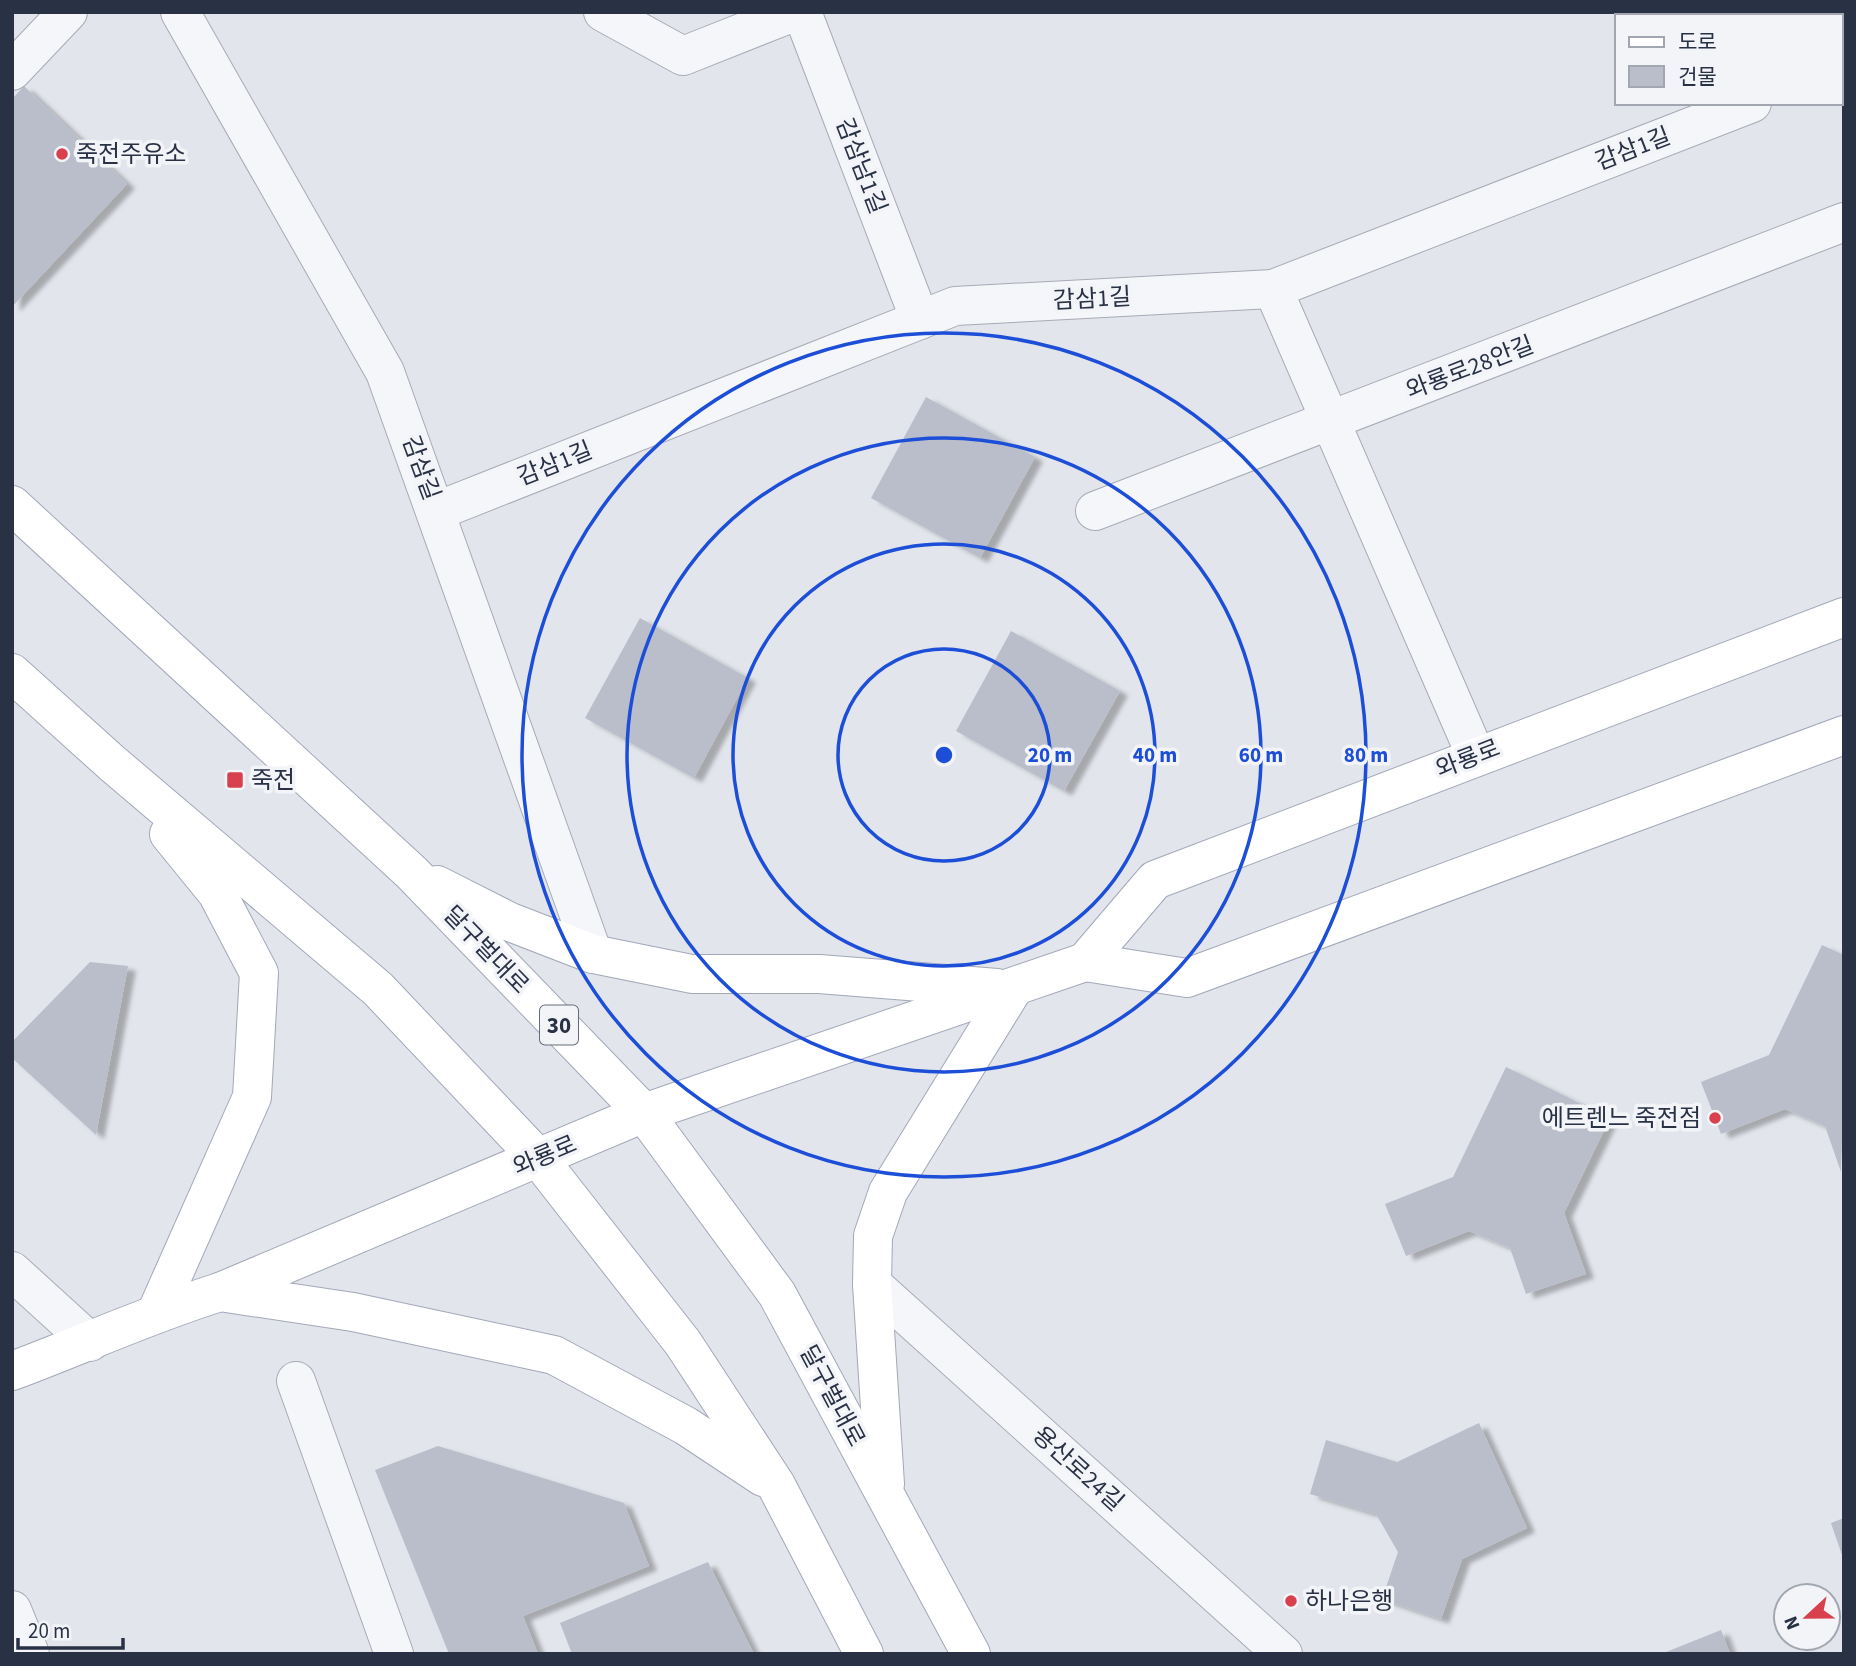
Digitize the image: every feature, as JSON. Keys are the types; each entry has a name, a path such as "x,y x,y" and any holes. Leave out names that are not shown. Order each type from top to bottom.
{"main road":[{"name":"달구벌대로","path":"12,505 412,873 645,1113 777,1294 971,1654"},
{"name":"와룡로","path":"12,1371 90,1342 157,1311 220,1293 645,1113 1013,989 1085,962 1155,880 1844,617"},
{"path":"12,673 113,764 378,989 539,1159 683,1343 776,1485 864,1654"},
{"name":"와룡로","path":"1085,962 1187,978 1844,735"},
{"path":"113,764 217,893 259,972 252,1097 157,1311"},
{"path":"412,873 510,922 593,954 692,974 819,974 1013,989 888,1192 873,1236 872,1284 886,1496"},
{"path":"220,1293 353,1312 554,1355 686,1426 776,1485"}],"street":[{"path":"12,71 68,12"},
{"name":"감삼길","path":"180,12 385,372 593,954"},
{"path":"603,12 683,56 794,12"},
{"name":"감삼남1길","path":"802,12 920,320"},
{"name":"감삼1길","path":"436,511 955,306 1273,289 1747,105"},
{"name":"와룡로28안길","path":"1095,511 1329,423 1844,222"},
{"path":"1273,289 1476,756"},
{"path":"12,1271 90,1342"},
{"name":"용산로24길","path":"872,1284 1283,1654"},
{"path":"296,1381 394,1654"},
{"path":"12,1610 30,1654"}],"building":[{"path":"24,86 127,184 12,307 12,99"},
{"path":"926,397 1035,457 980,558 871,498"},
{"path":"640,618 748,678 694,778 585,718"},
{"path":"1011,631 1120,691 1064,791 956,731"},
{"path":"1822,945 1844,955 1841,1172 1825,1126 1785,1109 1721,1134 1701,1082 1769,1055"},
{"path":"90,962 128,966 96,1135 12,1058 12,1042"},
{"path":"1506,1067 1610,1118 1564,1213 1586,1274 1526,1294 1510,1248 1469,1231 1406,1256 1385,1204 1453,1177"},
{"path":"1479,1423 1527,1528 1462,1559 1441,1619 1382,1599 1398,1552 1376,1514 1310,1494 1326,1440 1397,1462"},
{"path":"438,1446 624,1503 649,1566 523,1616 538,1654 449,1654 375,1470"},
{"path":"1844,1518 1844,1558 1843,1558 1831,1523"},
{"path":"708,1562 754,1654 572,1654 560,1623"},
{"path":"1721,1630 1730,1654 1661,1654"}],"place":[{"name":"죽전주유소","path":"62,154"},
{"name":"죽전","path":"235,780"},
{"name":"에트렌느 죽전점","path":"1715,1118"},
{"name":"하나은행","path":"1291,1601"}]}
